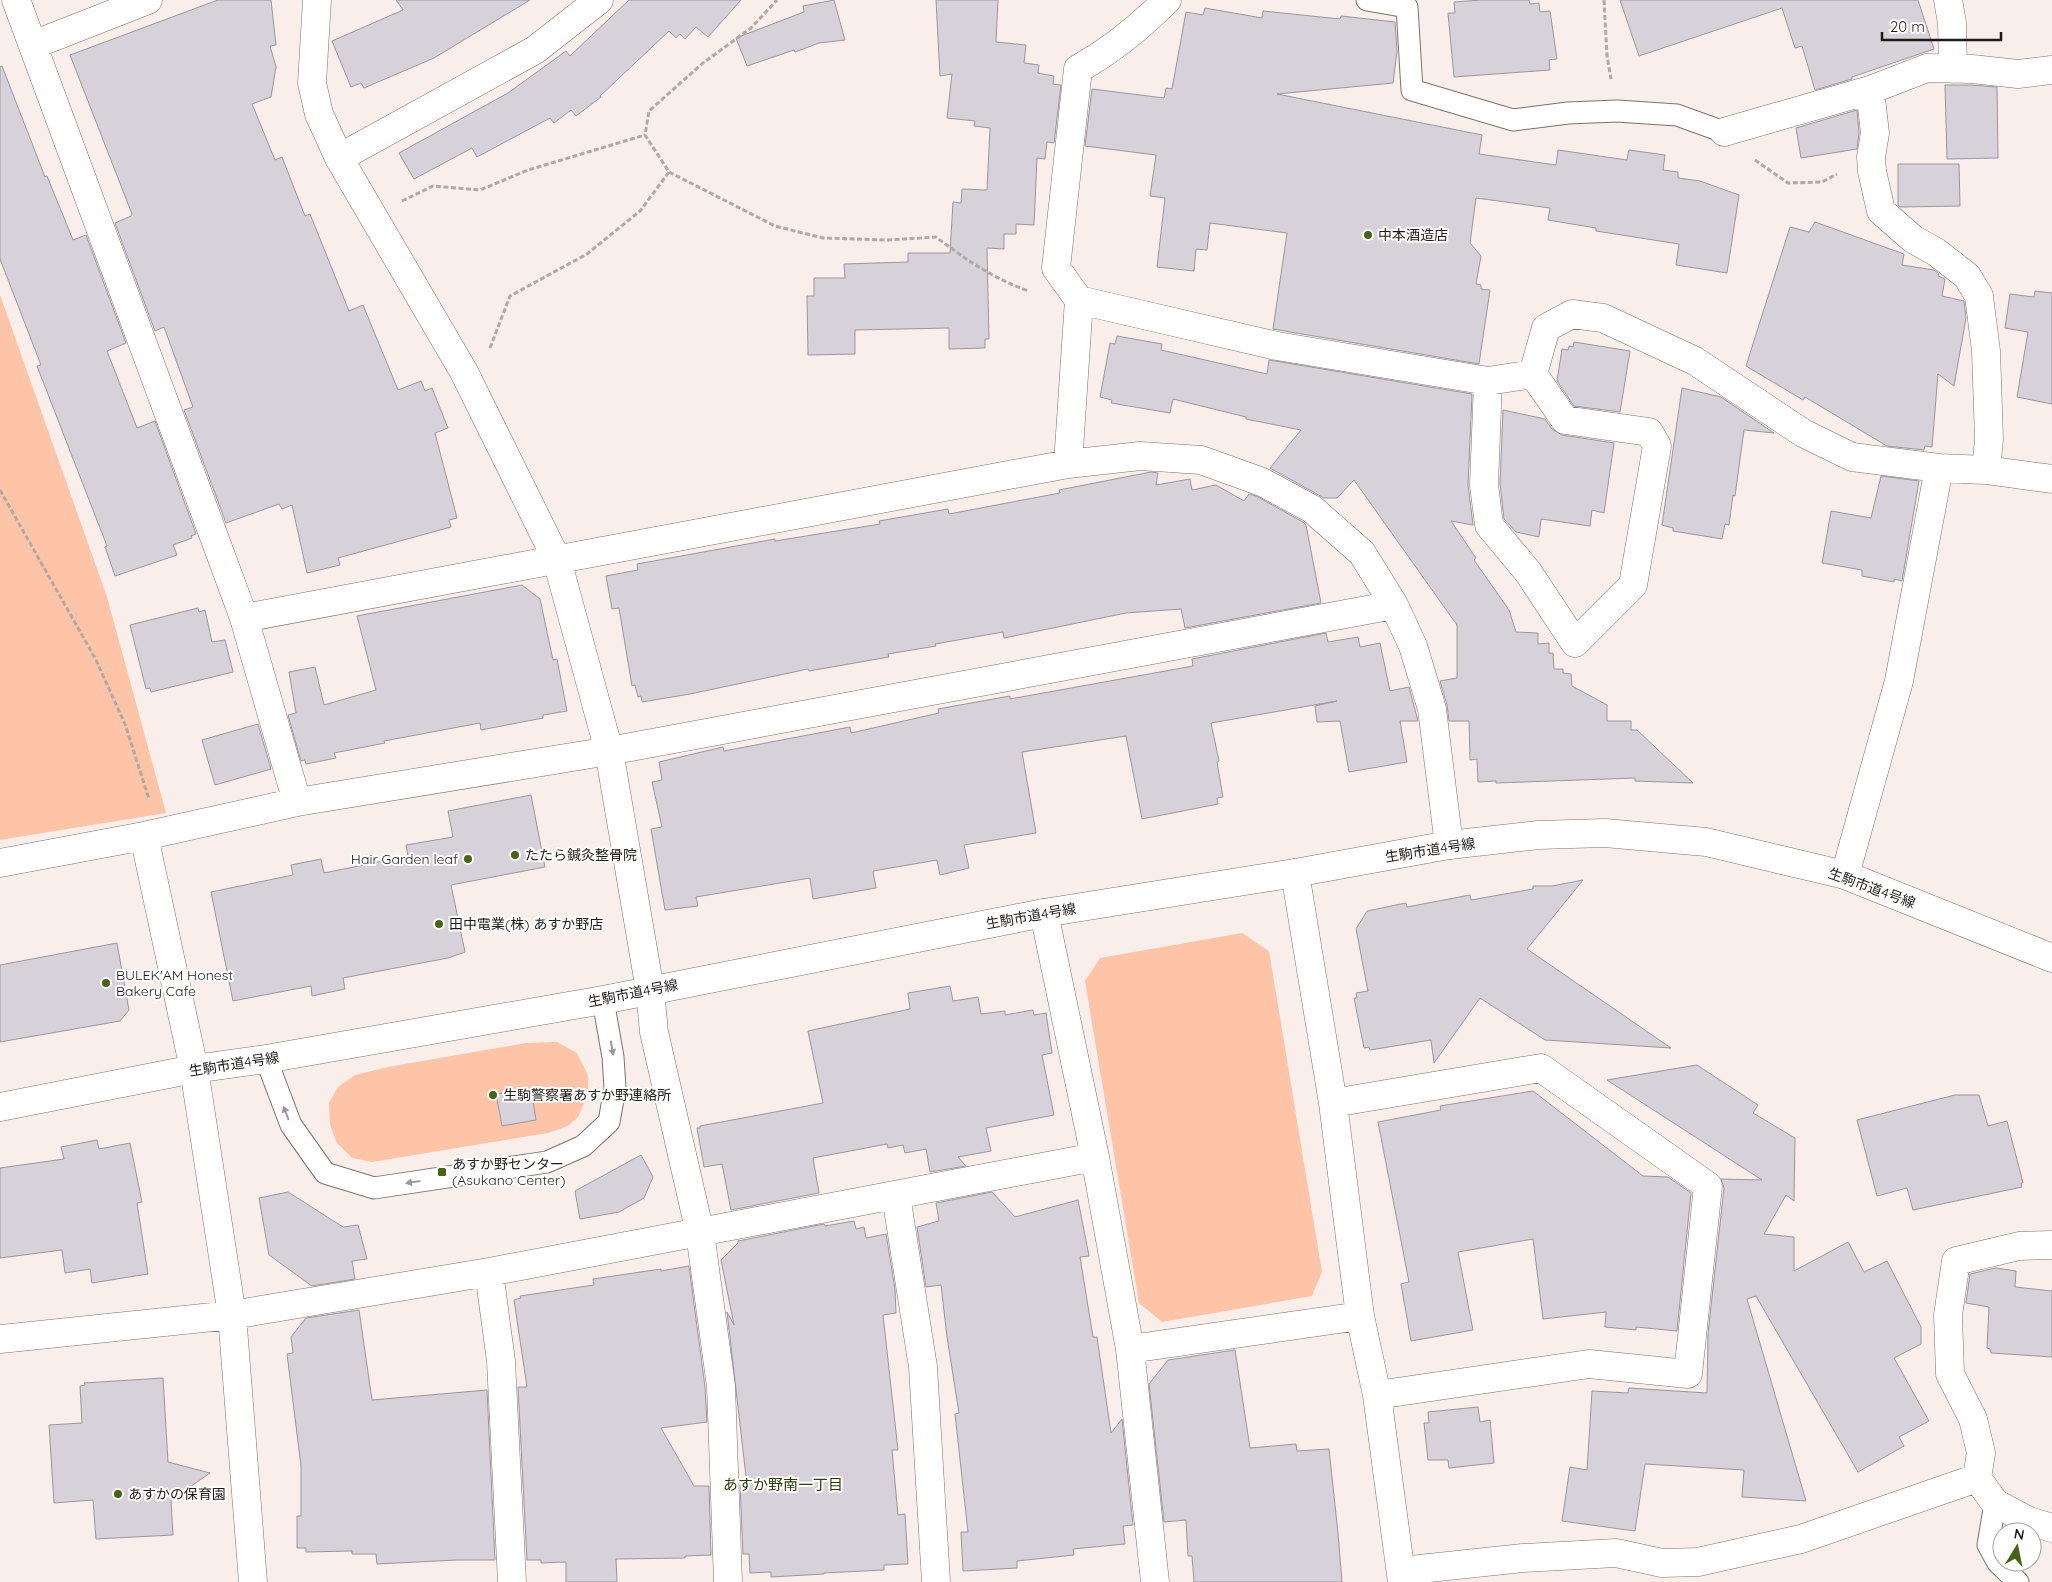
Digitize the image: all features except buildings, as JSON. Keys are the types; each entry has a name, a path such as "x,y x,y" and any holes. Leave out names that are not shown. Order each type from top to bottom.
{"street":[{"path":"16,0 244,618 297,802"},
{"path":"33,45 148,0"},
{"path":"317,0 312,83 319,114 339,158 464,372 557,560 609,752 650,990 654,1032 700,1233 721,1386 728,1582"},
{"path":"339,158 534,50 599,0"},
{"path":"1068,464 1079,304 1056,268 1078,69 1106,53 1143,24 1167,0"},
{"path":"1948,0 1952,23 1953,69"},
{"path":"1724,132 1870,90 1927,68 1972,69 2018,74 2052,70"},
{"path":"1870,90 1875,133 1871,157 1872,171 1881,211 1913,239 1936,252 1967,276 1979,296 1986,351 1988,438 1986,470"},
{"path":"1079,304 1277,346 1488,381 1533,374"},
{"path":"1533,374 1546,328 1572,314 1603,318 1695,361 1803,433 1852,456 1939,468 1986,470 2052,479"},
{"path":"1488,381 1484,485 1489,524 1528,572 1575,643 1633,585 1657,446 1649,432 1565,420 1533,374"},
{"path":"244,618 1068,464 1140,456 1201,460 1262,482 1312,509 1362,553 1394,605 1413,646 1432,709 1449,845"},
{"path":"1845,875 1899,681 1939,468"},
{"path":"0,862 151,835 297,802 609,752 1394,605"},
{"name":"生駒市道4号線","path":"0,1107 194,1069 266,1059 603,1000 1044,913 1295,873 1449,845 1538,835 1605,833 1706,842 1845,875 2052,958"},
{"path":"151,835 194,1069 232,1315 252,1582"},
{"path":"1295,873 1333,1103 1360,1316 1377,1395 1402,1577 1523,1558 1616,1554 1662,1563 1698,1562 1801,1539 1976,1478"},
{"path":"1044,913 1095,1157 1130,1349 1155,1582"},
{"path":"1333,1103 1542,1068 1708,1186 1688,1374 1589,1364 1377,1395"},
{"path":"0,1339 232,1315 489,1272 1095,1157"},
{"path":"896,1196 923,1367 936,1582"},
{"path":"2052,1245 2019,1246 1956,1261 1948,1316 1950,1374 1973,1419 1981,1452 1976,1478 1996,1503 2029,1521 2052,1528"},
{"path":"489,1272 501,1361 512,1582"},
{"path":"1130,1349 1360,1316"}],"lane":[{"path":"1367,0 1407,7 1412,90 1513,120 1568,113 1617,111 1677,114 1724,132"},
{"path":"266,1059 291,1125 325,1172 374,1188 547,1162 583,1146 609,1122 615,1088 613,1057 603,1000"},
{"path":"1996,1503 1988,1545 1998,1563 2018,1582"}],"path":[{"path":"777,0 750,28 703,63 649,111 645,135 669,172 775,226 823,238 888,240 936,237 974,266 1012,286 1079,304"},
{"path":"1604,0 1607,56 1617,111"},
{"path":"1724,132 1763,167 1788,183 1822,182 1844,171 1872,171"},
{"path":"372,214 433,186 480,190 528,170 645,135"},
{"path":"464,372 490,348 510,296 587,254 640,211 669,172"},
{"path":"0,490 95,658 125,724 151,835"}],"shaded area":[{"path":"0,295 107,597 166,813 0,840"},
{"path":"1242,933 1269,951 1322,1272 1312,1296 1162,1322 1139,1303 1085,981 1100,958"},
{"path":"557,1042 577,1053 588,1075 588,1095 578,1117 568,1126 548,1133 372,1162 352,1158 337,1143 330,1125 329,1103 338,1087 355,1075 388,1067 526,1043"}],"place":[{"name":"中本酒造店","path":"1368,235"},
{"name":"たたら鍼灸整骨院","path":"515,855"},
{"name":"Hair Garden leaf","path":"468,859"},
{"name":"田中電業(株) あすか野店","path":"439,924"},
{"name":"BULEK'AM Honest Bakery Cafe","path":"106,983"},
{"name":"生駒警察署あすか野連絡所","path":"493,1095"},
{"name":"あすか野センター (Asukano Center)","path":"442,1172"},
{"name":"あすかの保育園","path":"118,1494"}],"district":[{"name":"あすか野南一丁目","path":"783,1485"}]}
